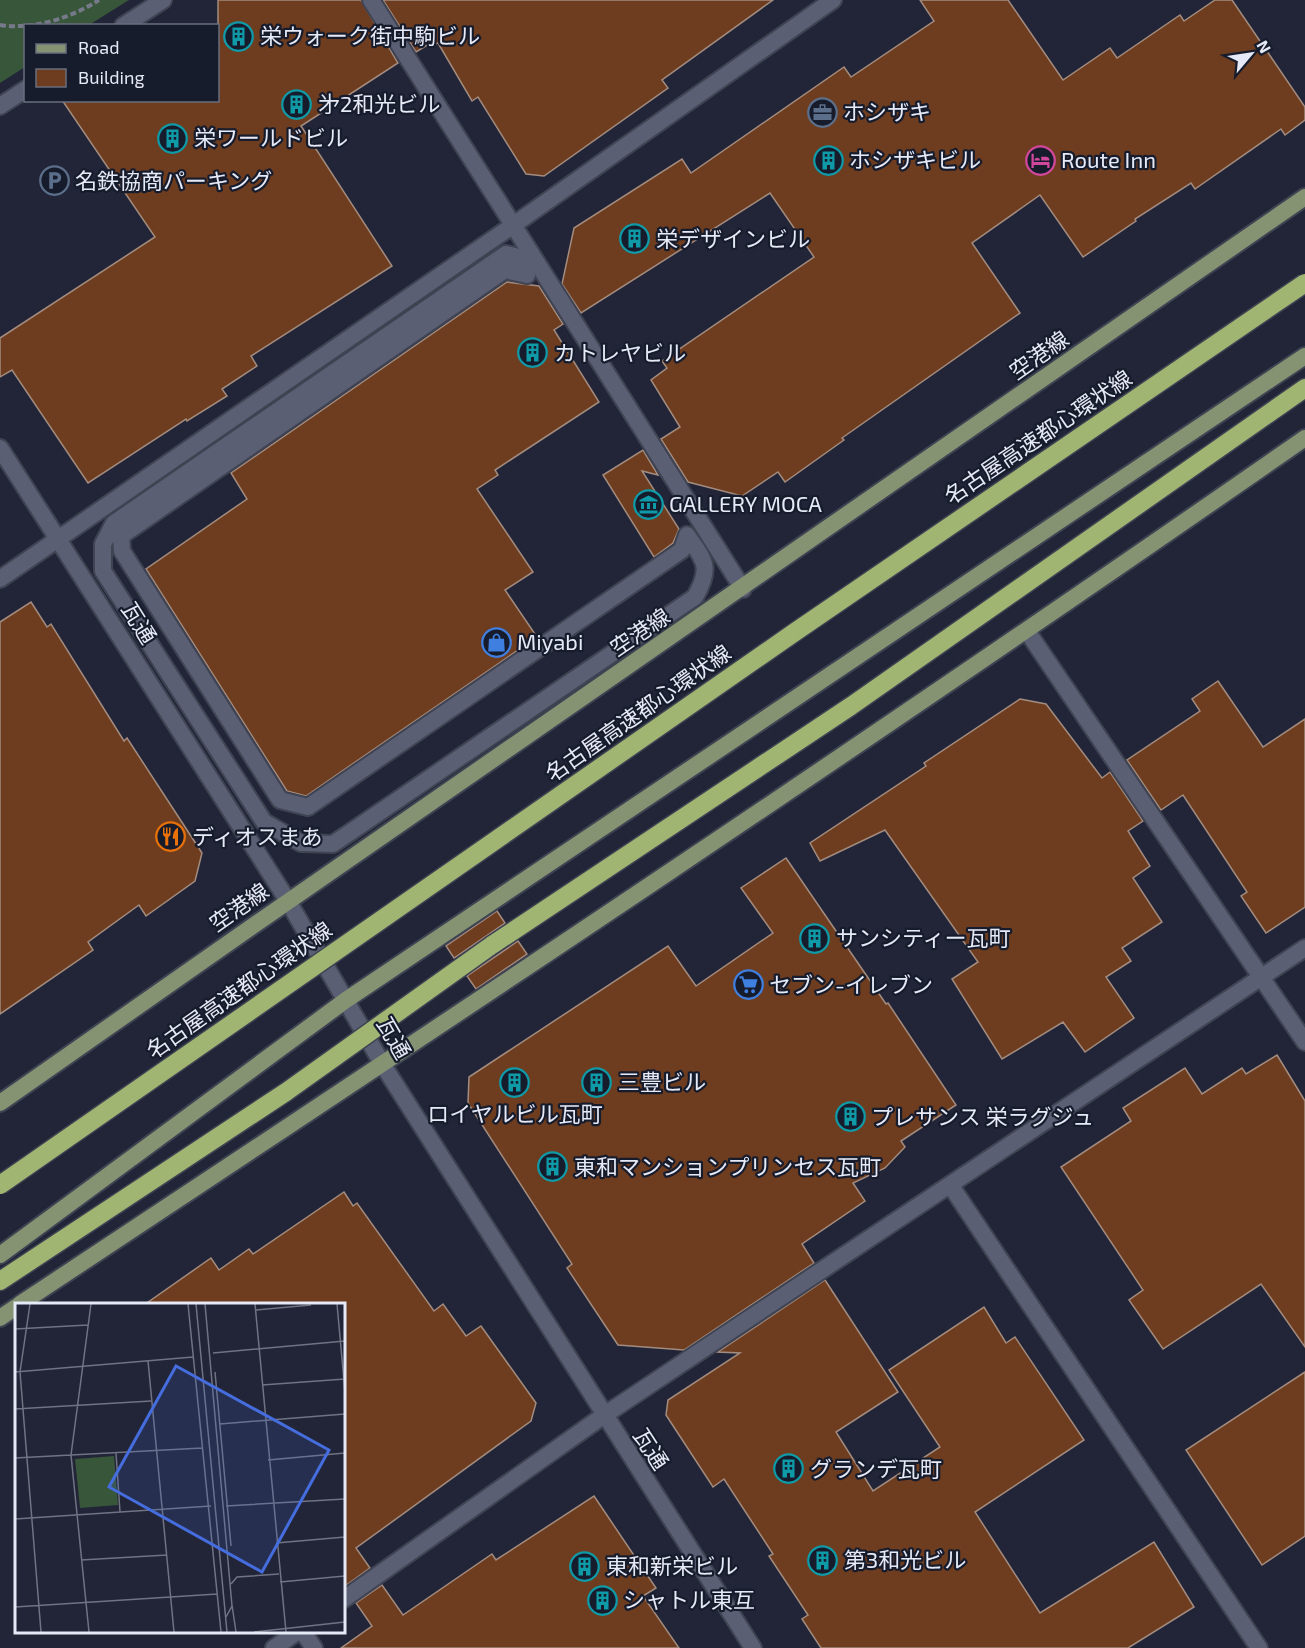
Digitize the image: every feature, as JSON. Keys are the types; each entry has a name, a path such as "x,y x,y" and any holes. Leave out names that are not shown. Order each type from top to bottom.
{"highway":[{"name":"名古屋高速都心環状線","path":"0,1185 805,626 1305,283"},
{"path":"0,1281 286,1092 492,945 850,706 1305,388"}],"main road":[{"name":"空港線","path":"0,1103 288,900 743,589 1305,197"},
{"path":"0,1255 346,1000 1305,357"},
{"path":"24,1303 383,1065 1027,631 1305,438"},
{"path":"0,1318 15,1308"}],"street":[{"path":"126,24 162,0"},
{"path":"371,0 743,589"},
{"path":"0,579 512,226 833,0"},
{"path":"0,106 24,90"},
{"path":"506,254 515,256 527,275 505,270 121,536 122,551 280,800 308,807 682,550 687,535 704,561 706,575 695,597 333,844 301,843 264,822 103,571 102,556 106,538 114,523 506,254"},
{"name":"瓦通","path":"0,448 288,900 383,1065 603,1416 753,1648"},
{"path":"1027,631 1305,1042"},
{"path":"345,1598 603,1416 1305,948"},
{"path":"951,1186 1258,1648"},
{"path":"274,1648 296,1633"},
{"path":"304,1633 314,1648"}],"path":[{"path":"37,24 68,16 99,0"},
{"path":"0,25 24,24"}],"green space":[{"path":"0,0 129,0 91,24 24,24 24,68 0,83"}],"building":[{"path":"218,0 361,0 398,63 301,126 392,266 251,356 257,366 222,389 227,396 187,421 186,419 88,483 12,370 0,377 0,338 155,237 63,102 219,102"},
{"path":"383,0 773,0 662,80 668,88 544,176 526,174 478,97 472,101 438,43 435,44 434,41 416,52"},
{"path":"920,0 1008,0 1063,80 1110,48 1117,58 1180,15 1184,21 1215,0 1232,0 1305,107 1305,120 1285,135 1281,129 1195,189 1191,183 1135,219 1136,221 1083,257 1040,195 972,243 1020,313 842,438 844,440 785,482 778,472 742,496 688,482 661,439 680,427 651,380 667,368 662,361 814,257 770,193 581,313 562,284 574,228 682,159 691,173 844,67 851,77 934,21"},
{"path":"507,282 539,286 563,324 554,330 599,402 495,470 498,475 477,489 533,572 505,590 537,637 306,796 287,791 146,569 247,499 231,473"},
{"path":"643,450 658,475 642,471 679,529 673,543 654,557 603,475"},
{"path":"31,602 47,627 51,624 124,741 127,738 202,853 195,881 146,916 139,905 88,942 93,950 0,1014 0,622"},
{"path":"1218,681 1263,747 1305,719 1305,907 1266,933 1241,896 1247,892 1183,795 1161,810 1127,760 1200,711 1192,699"},
{"path":"1020,699 1046,704 1102,778 1110,772 1143,821 1128,831 1150,866 1133,878 1162,922 1122,948 1131,961 1106,977 1134,1018 1085,1052 1063,1022 1002,1059 952,979 978,962 885,830 820,861 810,843 926,766 924,763"},
{"path":"786,858 886,1004 888,1003 956,1105 901,1141 905,1147 885,1168 853,1183 865,1201 802,1244 814,1263 684,1350 618,1345 567,1268 572,1264 468,1103 469,1077 668,946 696,986 773,933 741,888"},
{"path":"497,911 505,923 454,958 446,946"},
{"path":"518,941 527,954 476,989 467,976"},
{"path":"1277,1055 1305,1101 1305,1347 1261,1284 1163,1349 1129,1300 1143,1290 1061,1167 1131,1121 1123,1108 1185,1068 1202,1094 1242,1068 1246,1074"},
{"path":"344,1192 353,1206 357,1203 434,1311 443,1304 466,1336 481,1326 536,1403 531,1421 356,1548 370,1568 345,1586 345,1303 147,1303 211,1258 219,1270 249,1249 253,1254"},
{"path":"825,1280 898,1392 836,1432 873,1491 940,1447 889,1370 984,1307 1006,1343 1015,1337 1084,1440 975,1512 1040,1613 1154,1542 1194,1607 1128,1648 821,1648 802,1619 808,1615 769,1556 773,1554 724,1479 713,1487 666,1415 668,1400 740,1353 718,1352"},
{"path":"1305,1372 1305,1536 1262,1565 1186,1450"},
{"path":"594,1496 656,1588 643,1596 679,1648 341,1648 372,1626 356,1603 382,1585 403,1615 492,1554 496,1560"}],"place":[{"name":"栄ウォーク街中駒ビル","path":"239,36"},
{"name":"㐧2和光ビル","path":"297,104"},
{"name":"ホシザキ","path":"822,112"},
{"name":"栄ワールドビル","path":"173,138"},
{"name":"ホシザキビル","path":"828,160"},
{"name":"Route Inn","path":"1040,160"},
{"name":"名鉄協商パーキング","path":"54,181"},
{"name":"栄デザインビル","path":"635,239"},
{"name":"カトレヤビル","path":"533,353"},
{"name":"GALLERY MOCA","path":"648,504"},
{"name":"Miyabi","path":"496,642"},
{"name":"ディオスまあ","path":"171,837"},
{"name":"サンシティー瓦町","path":"815,938"},
{"name":"セブン-イレブン","path":"748,985"},
{"name":"ロイヤルビル瓦町","path":"515,1082"},
{"name":"三豊ビル","path":"597,1082"},
{"name":"プレサンス 栄ラグジュ","path":"850,1117"},
{"name":"東和マンションプリンセス瓦町","path":"553,1167"},
{"name":"グランデ瓦町","path":"789,1469"},
{"name":"第3和光ビル","path":"823,1560"},
{"name":"東和新栄ビル","path":"585,1566"},
{"name":"シャトル東互","path":"602,1600"}]}
